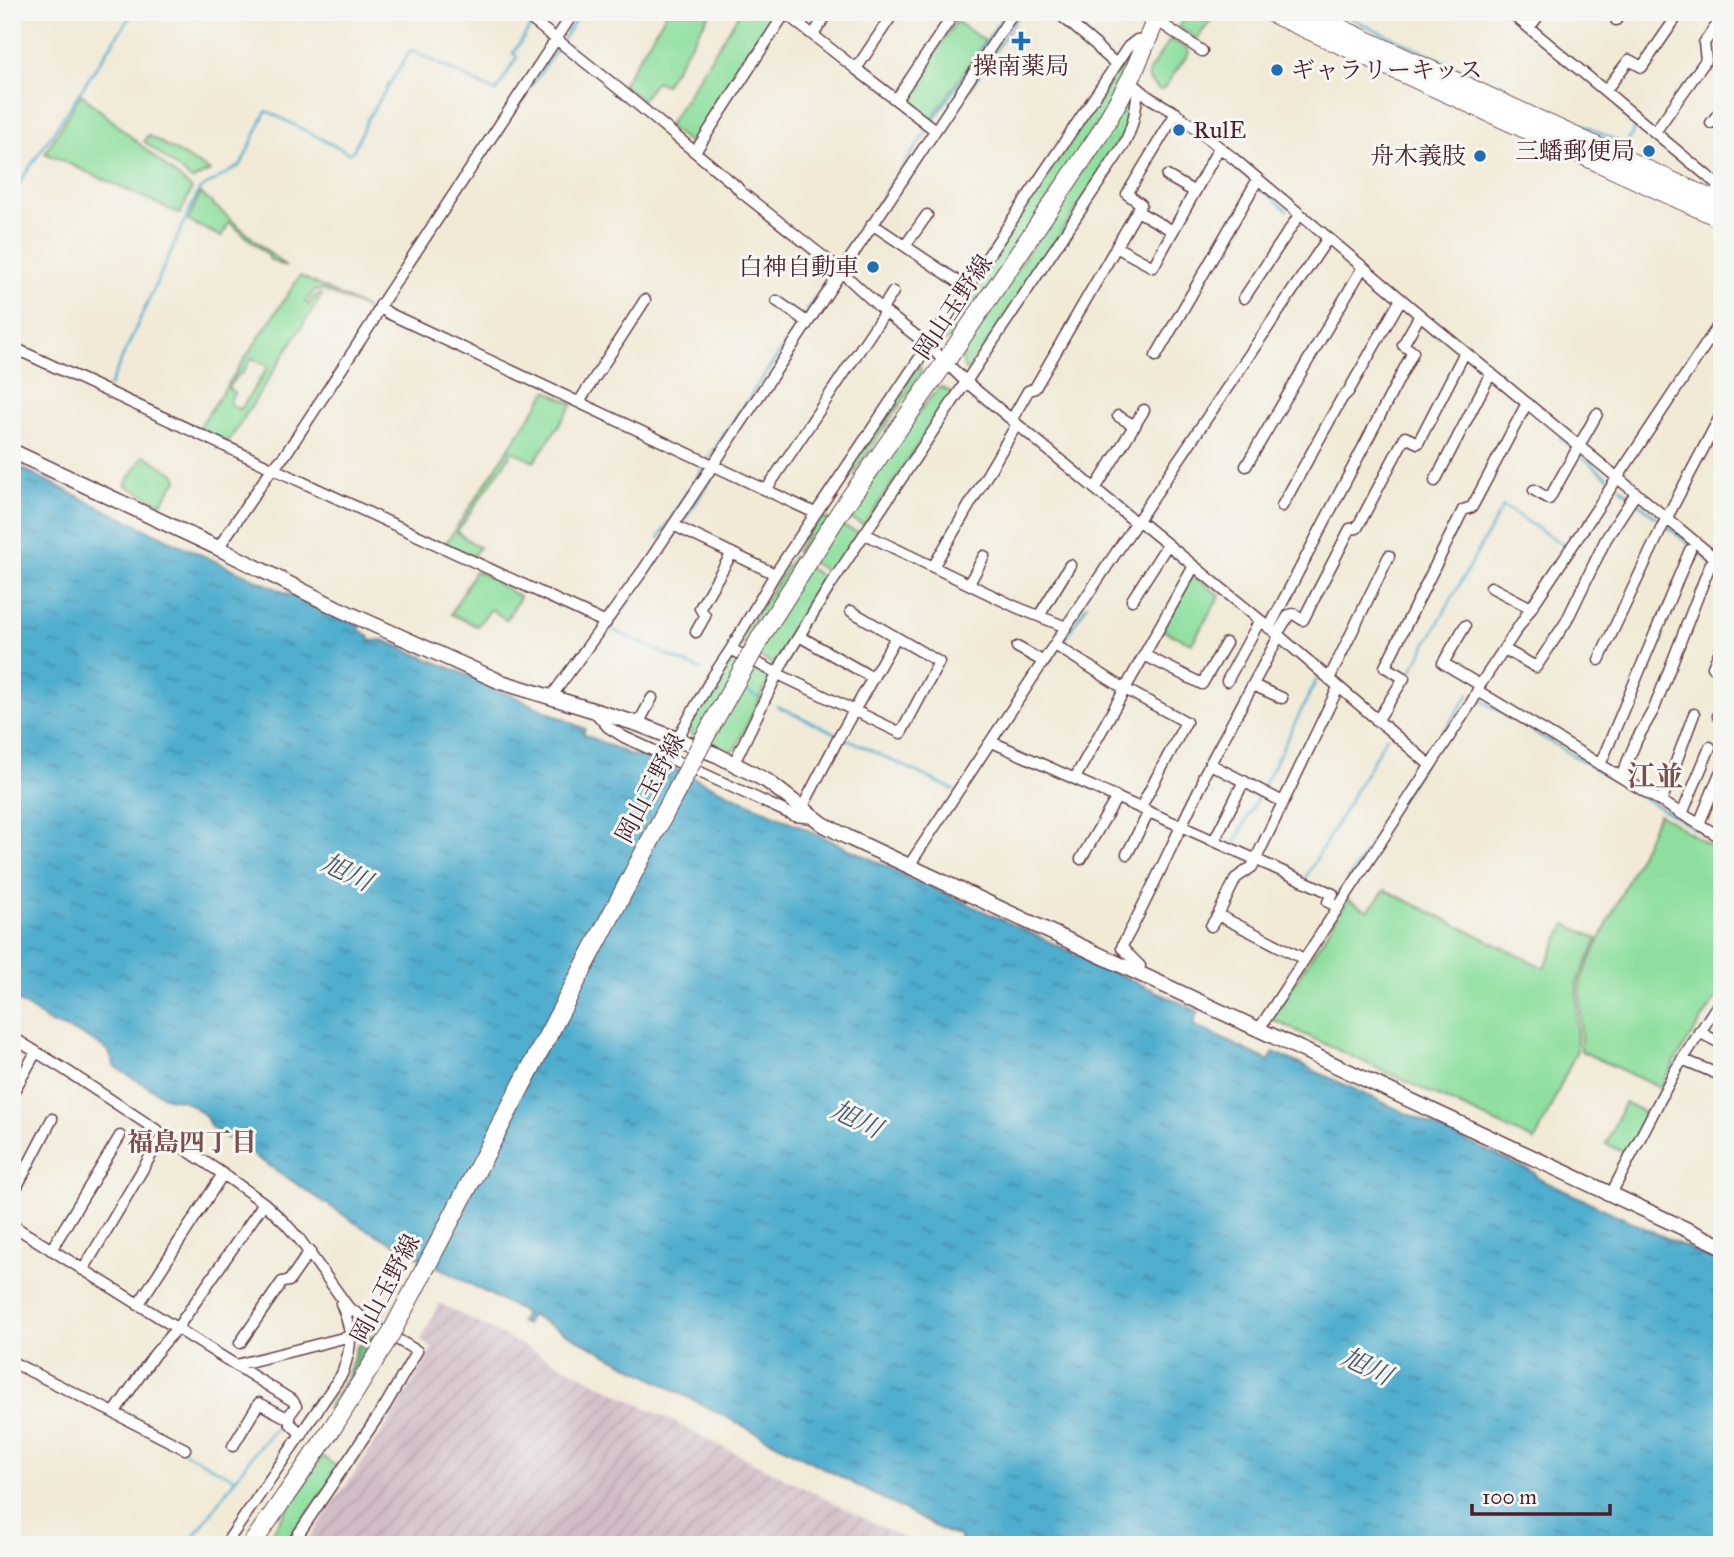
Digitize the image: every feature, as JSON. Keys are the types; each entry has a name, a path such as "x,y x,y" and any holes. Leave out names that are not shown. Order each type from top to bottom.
{"main road":[{"path":"1269,12 1720,208"},
{"path":"1305,12 1720,208"},
{"name":"岡山玉野線","path":"251,1545 333,1427 389,1337 706,734 762,635 840,512 1134,83 1146,40 1157,16"}],"street":[{"path":"522,12 837,269 928,345 965,382 1134,521 1139,521 1166,547 1426,763"},
{"path":"218,548 285,455 559,42 574,12"},
{"path":"813,35 828,12"},
{"path":"856,69 894,12"},
{"path":"896,100 955,12"},
{"path":"551,697 677,527 712,464 837,269 876,226 932,128 1014,12"},
{"path":"1056,12 1115,63"},
{"path":"1510,12 1717,184 1720,208"},
{"path":"1529,28 1541,12"},
{"path":"1605,91 1629,60 1642,67 1680,12"},
{"path":"695,152 785,13 932,128"},
{"path":"1157,16 1202,51"},
{"path":"1655,132 1706,60 1704,43 1722,18"},
{"path":"677,739 775,574 1115,63 1130,44 1137,40 1146,40"},
{"path":"1134,83 1233,158 1256,183 1297,217 1328,238 1463,355 1577,449 1617,478 1633,496 1715,562 1654,709 1637,739 1621,777"},
{"path":"734,763 783,662 831,584 1122,148 1136,110 1134,83"},
{"path":"1136,110 1156,101"},
{"path":"1712,123 1722,108"},
{"path":"933,567 1028,391 1035,388 1141,204 1127,194 1176,113"},
{"path":"1116,247 1153,267 1219,148"},
{"path":"1167,176 1195,192"},
{"path":"1156,356 1256,183"},
{"path":"1137,211 1173,231"},
{"path":"905,246 927,215"},
{"path":"1244,298 1297,217"},
{"path":"876,226 966,287"},
{"path":"908,867 994,743 1044,662 1057,647 1066,627 1328,238"},
{"path":"1246,466 1363,267"},
{"path":"766,490 884,310 893,292"},
{"path":"1282,506 1401,299"},
{"path":"579,402 645,300"},
{"path":"777,301 804,320"},
{"path":"382,308 815,513"},
{"path":"1137,973 1140,965 1122,948 1123,944 1203,782 1203,777 1253,685 1269,631 1413,352 1403,345 1420,315"},
{"path":"1258,1029 1304,960 1333,901 1506,650 1722,320"},
{"path":"12,348 604,625"},
{"path":"1227,681 1269,631 1289,615 1294,614 1303,620 1350,529 1357,528 1405,437 1418,443 1463,355"},
{"path":"1435,481 1489,376"},
{"path":"1377,721 1404,678 1385,667 1463,509 1472,507 1525,406"},
{"path":"1095,489 1144,410"},
{"path":"1534,490 1549,499 1597,414"},
{"path":"1118,416 1135,426"},
{"path":"1600,660 1665,523 1720,419"},
{"path":"12,451 218,548 339,609 501,682 638,724 734,763 767,781 835,831 908,867 1722,1246"},
{"path":"1506,650 1536,667 1566,622 1606,538 1633,496"},
{"path":"1588,526 1606,538"},
{"path":"677,527 775,574"},
{"path":"865,534 1016,607 1066,627"},
{"path":"1132,600 1166,547"},
{"path":"1600,765 1690,551"},
{"path":"696,632 705,616 700,608 732,553"},
{"path":"970,584 984,556"},
{"path":"1329,680 1388,556"},
{"path":"1039,616 1070,565"},
{"path":"1075,778 1192,568"},
{"path":"1491,587 1531,608"},
{"path":"731,649 901,733 939,662 851,611"},
{"path":"1465,626 1443,663 1477,692 1722,838"},
{"path":"799,636 873,678"},
{"path":"802,808 896,637"},
{"path":"1144,655 1202,684 1226,643"},
{"path":"1713,667 1722,646"},
{"path":"1017,647 1044,662"},
{"path":"1057,647 1125,689 1186,722 1127,854"},
{"path":"1253,685 1282,698"},
{"path":"1211,926 1236,878 1254,862 1338,688"},
{"path":"638,724 652,698"},
{"path":"593,710 608,727 624,737 795,816 816,819"},
{"path":"1661,802 1694,714"},
{"path":"994,743 1075,778 1115,801 1333,894 1333,901"},
{"path":"1682,814 1710,747"},
{"path":"1210,764 1283,802"},
{"path":"1699,824 1720,773"},
{"path":"1214,841 1244,781"},
{"path":"1081,859 1115,801"},
{"path":"1218,915 1304,960"},
{"path":"1611,1194 1682,1059 1720,1005"},
{"path":"1702,1034 1722,1044"},
{"path":"12,1037 264,1203 310,1251 348,1307 417,1351 378,1417 291,1545"},
{"path":"12,1094 36,1052"},
{"path":"1682,1059 1722,1076"},
{"path":"12,1196 52,1119"},
{"path":"83,1270 163,1135"},
{"path":"51,1250 120,1136"},
{"path":"138,1304 223,1174"},
{"path":"114,1413 264,1203"},
{"path":"12,1225 293,1401 296,1406 288,1417 290,1423 302,1435"},
{"path":"240,1343 282,1282 289,1281 310,1251"},
{"path":"225,1545 342,1374 351,1335 339,1297"},
{"path":"236,1365 351,1335 364,1325 373,1325"},
{"path":"12,1362 185,1449"},
{"path":"233,1446 259,1403 289,1419"}],"shaded area":[{"path":"439,1303 917,1545 304,1545 388,1423 433,1349 421,1340"}],"green space":[{"path":"667,12 711,12 665,85 656,81 642,100 622,85"},
{"path":"740,12 779,12 693,146 668,126"},
{"path":"1187,12 1217,12 1197,39 1179,27"},
{"path":"956,21 985,41 930,122 903,101"},
{"path":"1172,40 1188,49 1189,53 1160,90 1149,80 1148,74"},
{"path":"1134,46 1136,47 1106,112 999,273 951,338 939,341 937,338"},
{"path":"81,94 192,189 180,214 45,153"},
{"path":"1130,98 1132,103 1126,131 1117,148 969,370 965,370 962,357 967,344"},
{"path":"148,135 210,171 192,180 144,141"},
{"path":"200,193 286,267 269,259 269,256 229,222 222,237 188,221"},
{"path":"300,276 368,309 322,290 314,291 305,302 309,305 318,294 322,295 228,443 198,429","holes":["252,358 268,367 240,410 230,403 235,393 228,388"]},
{"path":"920,363 921,374 852,476 847,476 831,500 831,507 825,504"},
{"path":"940,387 953,393 864,525 845,516 927,401"},
{"path":"547,391 573,404 534,462 513,451 457,532 479,548 471,558 444,546"},
{"path":"144,455 176,475 177,480 161,503 125,485"},
{"path":"819,516 861,534 832,575 796,552"},
{"path":"793,557 828,581 781,659 772,664 744,648 741,640"},
{"path":"475,571 494,579 520,597 506,620 491,609 477,626 451,614"},
{"path":"1192,574 1220,596 1192,643 1161,630"},
{"path":"736,660 759,669 769,680 735,749 726,752 691,734 688,727 721,670"},
{"path":"1659,814 1722,853 1722,989 1660,1088 1581,1051 1580,982"},
{"path":"1385,890 1544,968 1566,924 1598,939 1577,982 1577,1050 1535,1141 1271,1019 1348,900 1368,911"},
{"path":"1624,1103 1649,1114 1627,1154 1606,1144"},
{"path":"374,1335 378,1336 331,1411 327,1409 349,1372 356,1347"},
{"path":"322,1456 340,1469 285,1545 264,1545"}],"water":[{"name":"旭川","path":"12,463 141,527 360,626 359,630 368,635 371,641 383,640 467,675 585,729 583,734 633,756 644,755 906,875 917,883 919,881 1198,1011 1193,1025 1269,1061 1274,1052 1535,1173 1537,1178 1722,1264 1722,1545 984,1545 963,1541 958,1535 950,1534 531,1315 526,1325 520,1322 525,1313 360,1226 211,1127 205,1115 191,1105 182,1100 167,1098 115,1067 109,1052 101,1046 80,1034 51,1023 12,997"}],"waterway":[{"path":"12,194 133,12"},
{"path":"563,39 581,12"},
{"path":"932,123 1006,12"},
{"path":"906,184 1021,12"},
{"path":"1049,12 1060,21"},
{"path":"1337,12 1622,143 1626,143 1638,125"},
{"path":"109,387 198,192 241,165 267,111 349,153 353,151 368,118 411,50 496,92 517,57 513,53 531,26 548,39"},
{"path":"520,103 560,44"},
{"path":"1619,109 1654,138"},
{"path":"836,265 929,128"},
{"path":"1231,163 1252,181"},
{"path":"1257,185 1287,210"},
{"path":"1314,233 1320,238"},
{"path":"1332,248 1354,267"},
{"path":"804,315 834,271"},
{"path":"707,460 801,321"},
{"path":"1423,324 1437,335"},
{"path":"1560,438 1574,449"},
{"path":"1579,454 1608,478"},
{"path":"659,538 704,466"},
{"path":"681,525 716,472"},
{"path":"1620,487 1630,496"},
{"path":"1635,500 1662,522"},
{"path":"1408,677 1503,506 1568,548"},
{"path":"1667,526 1708,560"},
{"path":"610,629 677,531"},
{"path":"1713,564 1722,571"},
{"path":"1060,646 1087,605"},
{"path":"606,627 701,670"},
{"path":"1048,663 1056,652"},
{"path":"1263,787 1319,675"},
{"path":"739,688 758,697"},
{"path":"1427,757 1470,694"},
{"path":"1479,699 1722,845"},
{"path":"777,706 837,734"},
{"path":"1385,720 1392,707"},
{"path":"1306,877 1387,736"},
{"path":"843,737 954,790"},
{"path":"960,793 963,794 995,747"},
{"path":"1336,898 1424,763"},
{"path":"1234,845 1259,794"},
{"path":"1708,1029 1722,1009"},
{"path":"188,1545 254,1453 281,1422"},
{"path":"184,1452 235,1479"}],"place":[{"name":"操南薬局","path":"1021,41"},
{"name":"ギャラリーキッス","path":"1277,70"},
{"name":"RulE","path":"1179,130"},
{"name":"三蟠郵便局","path":"1649,151"},
{"name":"舟木義肢","path":"1480,156"},
{"name":"白神自動車","path":"873,267"}],"district":[{"name":"江並","path":"1655,776"},
{"name":"福島四丁目","path":"192,1142"}]}
